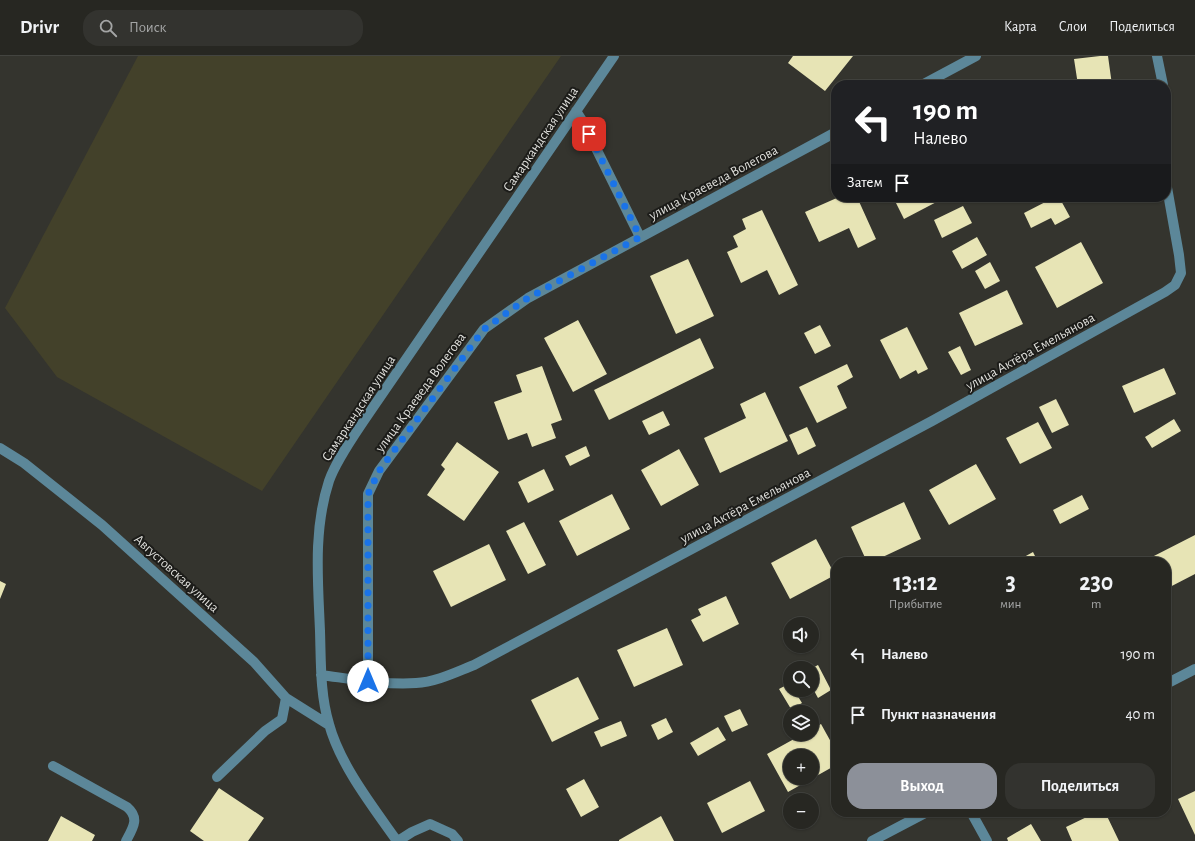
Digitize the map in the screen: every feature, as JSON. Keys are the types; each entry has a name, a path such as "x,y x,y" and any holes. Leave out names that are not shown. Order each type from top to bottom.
{"street":[{"name":"Самаркандская улица","path":"397,841 363,794 339,749 329,725 323,697 321,675 318,539 321,509 330,480 344,451 614,56"},
{"path":"931,80 976,56"},
{"path":"1157,56 1161,80"},
{"path":"576,111 583,122 640,237"},
{"name":"улица Краеведа Волегова","path":"368,681 368,494 379,471 484,329 528,298 831,135"},
{"name":"улица Актёра Емельянова","path":"321,675 368,681 417,683 444,677 474,665 932,421 1166,292 1175,285 1181,273 1170,202"},
{"name":"Августовская улица","path":"0,448 24,463 102,525 254,662 286,698 329,725"},
{"path":"1171,681 1195,669"},
{"path":"217,777 264,731 282,719 286,698"},
{"path":"53,766 127,807 133,812 134,819 131,831 126,841"},
{"path":"872,841 918,817"},
{"path":"974,817 987,841"},
{"path":"397,841 430,824 452,834 458,841"}],"shaded area":[{"path":"138,56 561,56 262,491 57,377 5,308"}],"building":[{"path":"793,56 853,56 834,80 831,80 831,84 825,91 788,63"},
{"path":"1108,56 1111,80 1077,80 1074,59"},
{"path":"831,201 831,202 859,202 876,239 858,248 849,228 819,242 805,212"},
{"path":"896,202 936,202 904,219"},
{"path":"1045,202 1062,202 1070,217 1055,225 1051,218 1031,228 1024,213"},
{"path":"963,206 972,223 942,238 934,220"},
{"path":"762,210 798,285 779,295 767,270 741,283 727,252 738,247 733,236 746,229 742,219"},
{"path":"977,237 987,255 962,269 952,251"},
{"path":"1081,242 1103,283 1057,308 1035,267"},
{"path":"688,259 714,316 676,334 650,276"},
{"path":"990,262 1000,281 985,289 975,271"},
{"path":"1007,290 1023,324 975,346 959,313"},
{"path":"578,320 607,374 573,392 544,338"},
{"path":"820,325 831,346 815,354 804,333"},
{"path":"907,327 928,369 918,374 916,370 900,379 880,340"},
{"path":"700,338 714,368 609,420 594,390"},
{"path":"960,346 971,370 961,375 948,352"},
{"path":"847,364 853,377 837,386 847,408 817,423 799,387"},
{"path":"542,366 562,420 551,424 556,438 532,447 527,433 508,440 494,402 522,392 516,375"},
{"path":"1164,368 1176,394 1134,413 1122,386"},
{"path":"765,392 788,441 720,473 704,438 746,418 740,404"},
{"path":"1056,399 1069,425 1052,433 1039,407"},
{"path":"663,411 670,425 649,435 642,421"},
{"path":"1174,419 1181,431 1152,448 1145,437"},
{"path":"1038,422 1052,448 1020,464 1006,438"},
{"path":"807,427 816,446 798,455 789,435"},
{"path":"457,442 499,472 464,521 427,495 445,469 441,465"},
{"path":"586,446 590,456 570,466 565,456"},
{"path":"679,449 699,485 661,506 641,470"},
{"path":"976,464 996,499 949,525 929,490"},
{"path":"544,469 554,490 528,503 518,482"},
{"path":"612,494 630,529 577,556 559,521"},
{"path":"1082,495 1089,509 1060,524 1053,510"},
{"path":"904,502 921,539 883,557 865,557 851,527"},
{"path":"524,522 546,565 528,574 506,531"},
{"path":"1195,535 1195,574 1171,586 1171,557 1152,557"},
{"path":"816,539 831,567 831,577 790,599 771,563"},
{"path":"489,544 506,580 451,607 433,571"},
{"path":"1033,552 1036,557 1024,557"},
{"path":"0,581 6,584 0,599"},
{"path":"726,596 739,624 703,642 691,620 701,615 698,609"},
{"path":"667,628 683,665 634,687 617,650"},
{"path":"819,667 831,690 818,698 819,697"},
{"path":"578,677 599,719 552,742 531,700"},
{"path":"783,687 783,696 779,689"},
{"path":"784,697 798,697 802,703 798,705 789,705"},
{"path":"740,709 748,725 732,732 724,716"},
{"path":"666,718 673,732 658,740 651,725"},
{"path":"621,721 627,736 601,747 594,732"},
{"path":"821,724 831,742 831,768 819,775 819,749 783,749 783,783 767,754 790,741 819,741 819,725"},
{"path":"718,727 726,740 698,756 690,743"},
{"path":"584,779 599,807 581,817 566,789"},
{"path":"750,781 765,811 722,833 707,803"},
{"path":"784,785 800,785 788,792"},
{"path":"219,788 264,818 248,841 204,841 190,831"},
{"path":"1195,791 1195,835 1178,799"},
{"path":"61,816 95,835 92,841 48,841"},
{"path":"661,816 674,841 619,841 619,840"},
{"path":"1087,817 1107,817 1119,841 1072,841 1066,827"},
{"path":"1031,824 1041,841 1008,841 1007,838"}],"route":[{"path":"368,681 368,494 379,471 484,329 528,298 640,237 589,134"}]}
